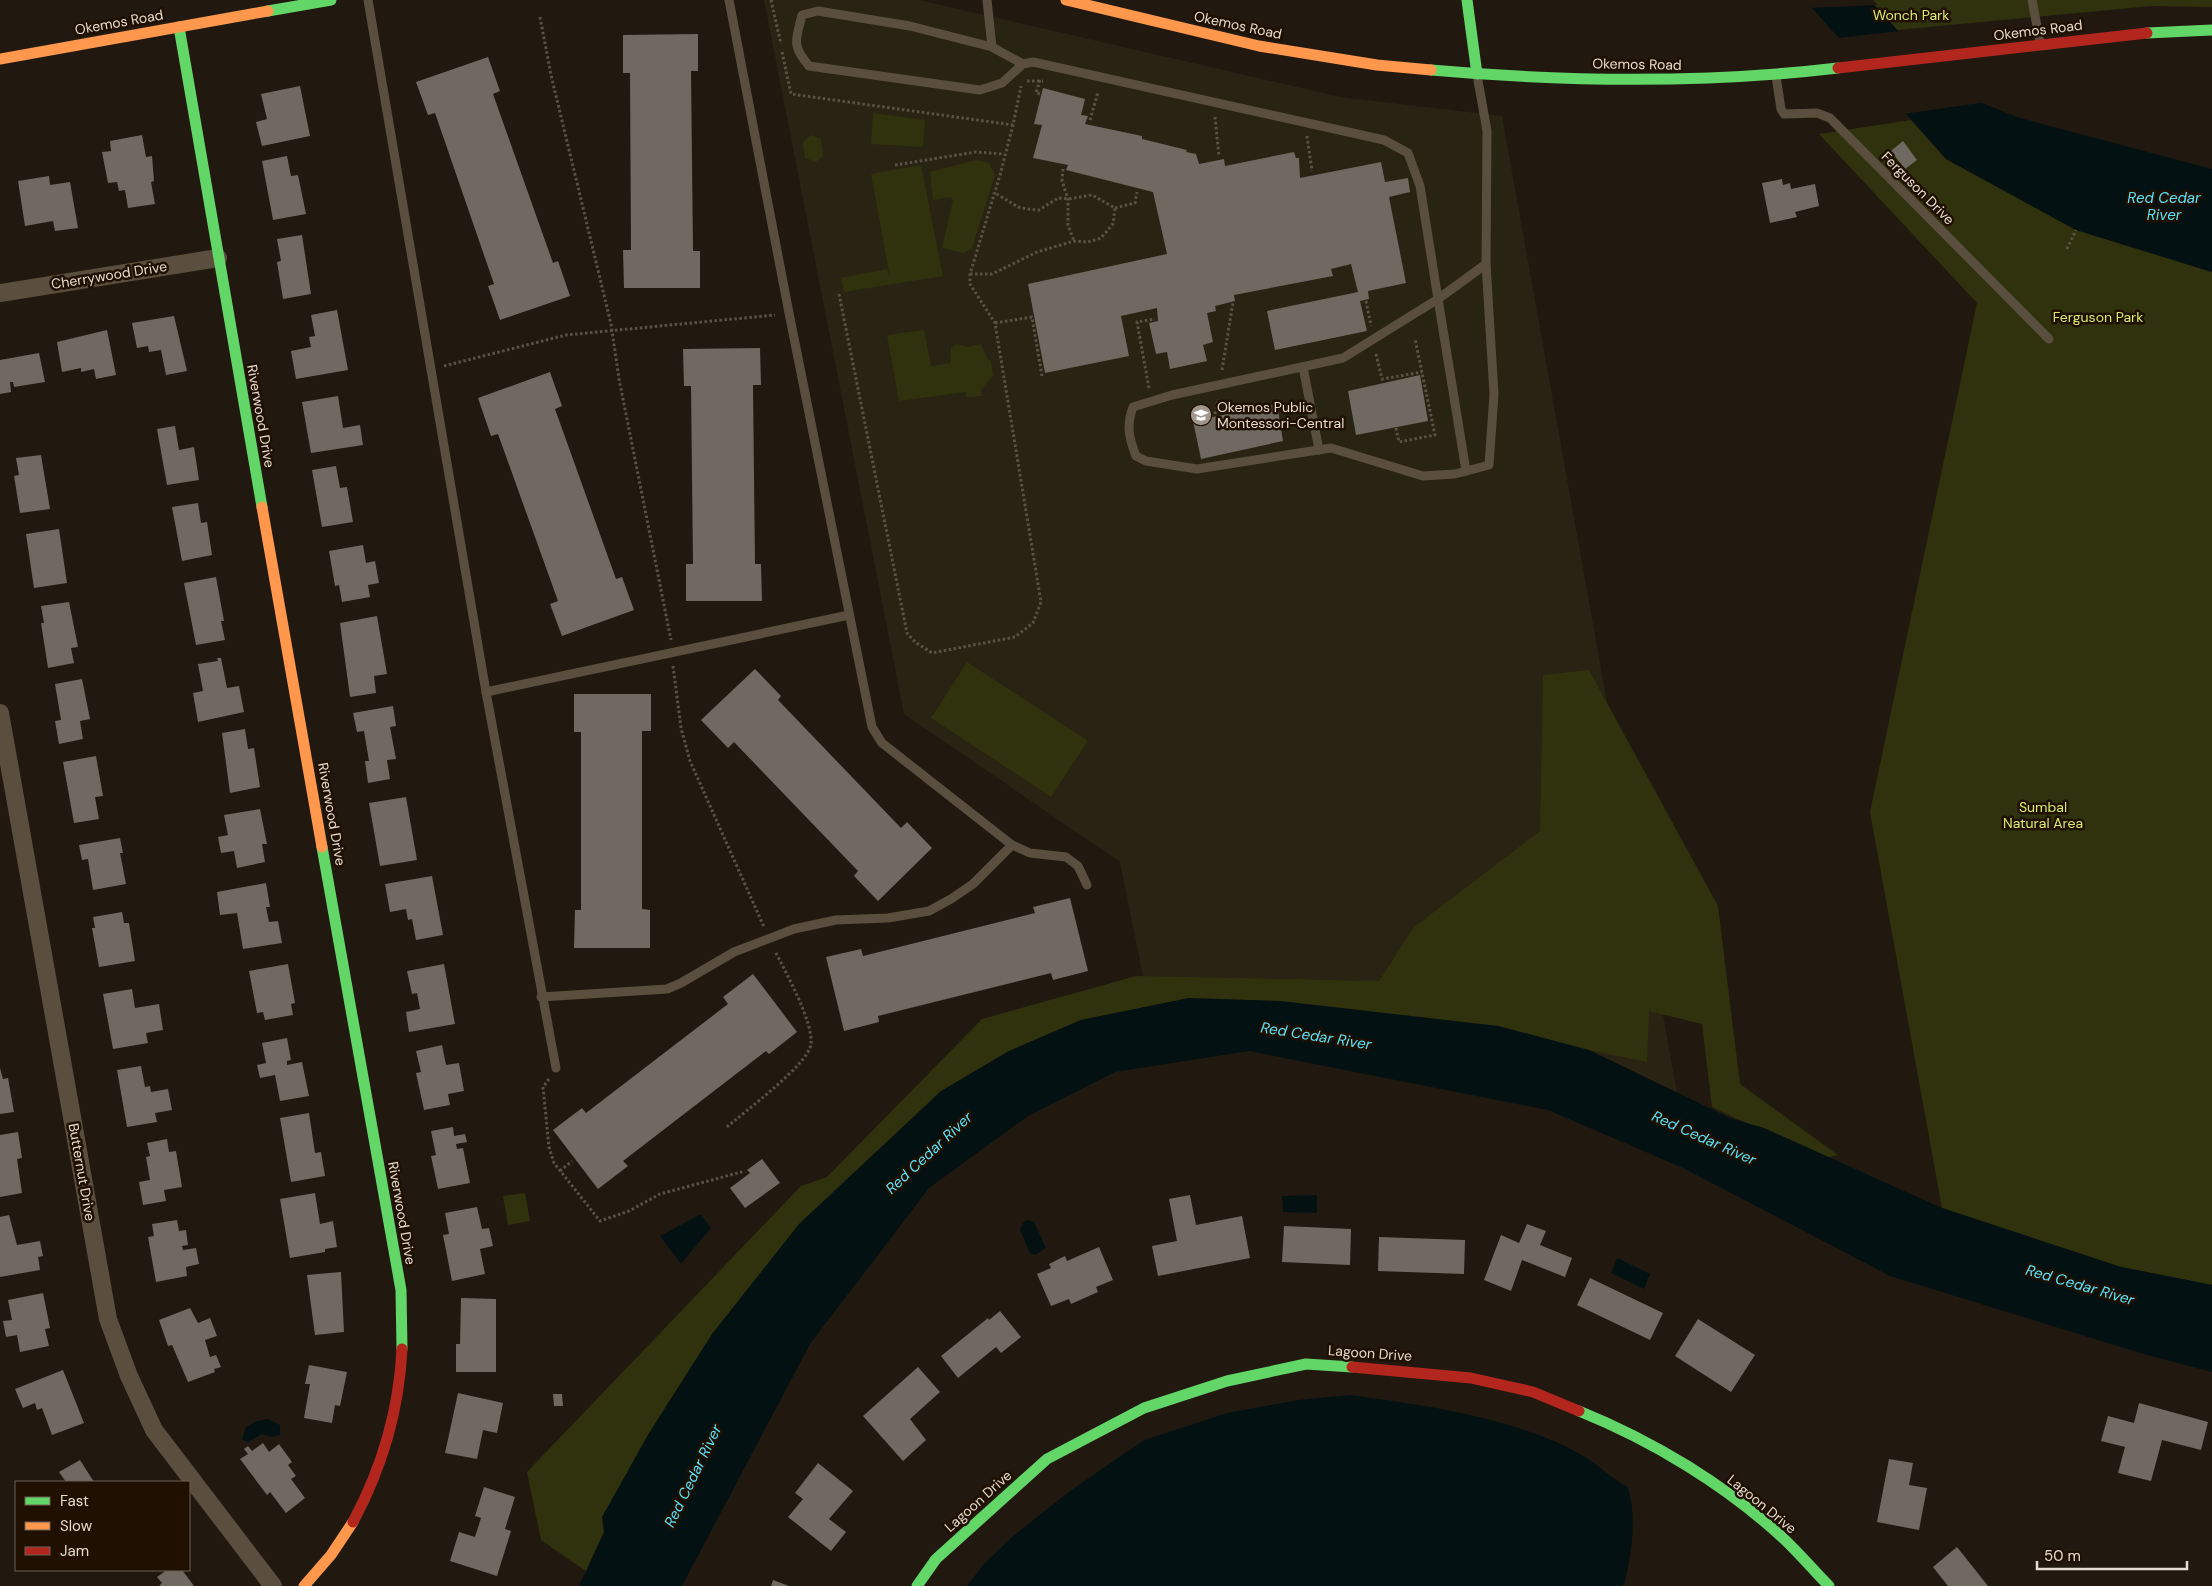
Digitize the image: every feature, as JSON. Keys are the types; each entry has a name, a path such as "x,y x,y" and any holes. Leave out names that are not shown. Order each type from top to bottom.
{"street":[{"name":"Okemos Road","path":"0,58 179,27 247,7 331,0"},
{"name":"Okemos Road","path":"1066,0 1258,46 1377,65 1477,74 1655,80 1776,75 2140,33 2212,30"},
{"path":"1467,0 1477,74"},
{"name":"Riverwood Drive","path":"179,27 218,258 401,1290 403,1355 399,1395 388,1442 375,1479 346,1533 304,1586"},
{"name":"Cherrywood Drive","path":"0,293 218,258"},
{"name":"Butternut Drive","path":"0,713 5,769 108,1319 128,1376 154,1430 273,1586"},
{"name":"Lagoon Drive","path":"917,1586 936,1559 1047,1458 1144,1408 1227,1381 1306,1364 1413,1371 1471,1378 1532,1392 1596,1418 1665,1453 1724,1491 1784,1539 1829,1586"}],"lane":[{"path":"368,0 486,692 541,997 556,1068"},
{"path":"729,0 849,615 870,717 877,737 1012,845 1037,854 1066,857 1078,866 1087,885"},
{"path":"987,0 992,47"},
{"path":"2032,0 2040,45"},
{"path":"1023,64 992,47 910,26 818,11 802,15 796,37 798,53 809,66 980,90 1002,83 1023,64 1033,62 1384,140 1408,154 1420,186 1466,471"},
{"path":"1477,74 1487,131 1486,264 1494,394 1489,465 1466,471 1424,476 1331,448 1197,469 1146,461 1136,456 1128,435 1129,418 1133,407 1220,385 1343,358 1438,298 1486,264"},
{"name":"Ferguson Drive","path":"1776,75 1781,109 1784,114 1818,113 1830,118 2049,339"},
{"path":"1303,367 1319,450"},
{"path":"486,692 849,615"},
{"path":"541,997 666,989 681,983 734,952 768,937 820,923 853,918 888,918 929,911 973,884 1012,845"}],"path":[{"path":"772,0 791,94 1013,125"},
{"path":"540,17 551,75 612,330 672,652 681,728 690,761 744,886 810,1028 811,1046 798,1066 727,1127"},
{"path":"1040,80 1036,93 1041,94"},
{"path":"839,294 907,632 915,642 932,653 1015,637 1033,623 1042,602 995,323 970,284 970,274 995,193 1013,125 1021,85 1024,81 1045,81"},
{"path":"1090,90 1108,94"},
{"path":"1090,120 1098,92"},
{"path":"1205,115 1224,118"},
{"path":"1215,117 1219,157"},
{"path":"1298,134 1316,138"},
{"path":"1307,136 1312,171"},
{"path":"894,165 976,152 1004,154"},
{"path":"1063,169 1063,190 1068,199 1068,225 1074,242"},
{"path":"995,193 1018,207 1039,210 1058,198 1068,199 1092,195 1115,208 1135,204 1137,192"},
{"path":"970,274 992,274 1037,252 1074,242 1088,242 1101,238 1113,224 1115,208"},
{"path":"2067,249 2076,230"},
{"path":"1215,414 1233,302"},
{"path":"431,368 460,363 566,335 789,313"},
{"path":"995,323 1032,317 1042,376"},
{"path":"1152,401 1137,322 1155,319"},
{"path":"1396,428 1399,442 1435,435 1415,339"},
{"path":"556,1068 543,1087 548,1147 554,1163 600,1221 630,1211 660,1194 745,1171"},
{"path":"560,1171 572,1162"}],"shaded area":[{"name":"Okemos Public Montessori-Central","path":"764,0 919,0 1340,97 1502,116 1677,1093 1589,1050 1189,998 1149,1006 1120,862 904,714"}],"green space":[{"name":"Wonch Park","path":"1870,0 2212,0 2212,7 2151,6 1897,30"},
{"path":"873,113 925,120 923,147 871,144"},
{"name":"Sumbal Natural Area","path":"1911,120 1946,159 2076,230 2212,272 2212,1285 2121,1267 1942,1208 1870,812 1977,303 1819,134"},
{"path":"811,135 821,139 823,156 816,162 805,158 803,142"},
{"path":"977,160 989,163 995,175 972,249 963,253 942,248 953,200 951,197 933,200 930,172"},
{"path":"921,165 943,276 844,292 841,278 887,269 890,278 871,174"},
{"path":"924,330 931,366 950,363 951,348 956,344 967,347 981,344 988,360 991,360 993,375 981,390 982,396 966,397 966,392 899,401 887,335"},
{"path":"967,662 1088,741 1051,797 931,718"},
{"path":"1589,670 1718,906 1740,1084 1838,1155 1821,1159 1712,1107 1702,1024 1649,1011 1647,1062 1589,1050 1498,1026 1280,1001 1189,998 1081,1020 1007,1052 593,1576 541,1540 527,1472 801,1186 827,1177 982,1019 1136,976 1379,981 1414,927 1540,831 1543,675"},
{"path":"525,1193 530,1221 508,1225 503,1196"}],"water":[{"name":"Red Cedar River","path":"1805,0 1870,0 1954,92 2020,118 2212,169 2212,272 2076,230 1946,159"},
{"path":"1189,998 1280,1001 1498,1026 1589,1050 1730,1118 1764,1128 1942,1208 2121,1267 2212,1285 2212,1372 2147,1355 1890,1276 1683,1168 1548,1110 1249,1051 1115,1072 1028,1116 929,1188 810,1344 682,1586 579,1586 604,1532 602,1517 649,1433 712,1334 799,1224 941,1091 1007,1052 1081,1020"},
{"path":"1317,1195 1317,1213 1283,1212 1282,1196"},
{"path":"701,1214 711,1228 681,1264 660,1236"},
{"path":"1027,1220 1034,1222 1046,1248 1035,1255 1030,1253 1020,1230 1023,1223"},
{"path":"1617,1258 1650,1274 1644,1289 1611,1273"},
{"path":"1350,1395 1437,1408 1496,1421 1552,1441 1591,1461 1628,1487 1633,1523 1624,1584 1622,1586 967,1586 984,1564 1012,1537 1070,1491 1144,1440 1227,1413 1298,1400"},
{"path":"268,1419 280,1425 280,1435 271,1437 262,1434 248,1442 242,1439 246,1427 257,1421"}],"pier":[{"path":"1802,0 1873,0 1878,5 1809,8"},
{"path":"1901,31 1956,90 1987,102 1903,114 1837,38"}],"building":[{"path":"698,34 698,71 691,71 693,251 700,251 700,288 624,288 623,250 631,250 630,73 623,73 623,35"},
{"path":"488,57 500,91 493,94 553,263 558,261 570,296 500,320 488,286 494,284 435,113 428,115 416,82"},
{"path":"300,86 310,136 262,146 256,122 267,119 261,94"},
{"path":"1043,88 1085,99 1081,115 1088,116 1085,124 1142,136 1142,139 1187,150 1186,152 1196,154 1199,164 1224,159 1225,166 1294,152 1296,158 1299,158 1300,178 1381,162 1385,182 1408,178 1410,192 1389,197 1406,283 1368,291 1369,299 1360,301 1367,331 1275,350 1267,311 1358,292 1351,264 1331,269 1333,276 1234,295 1235,301 1215,306 1216,311 1207,313 1213,342 1203,345 1207,361 1170,369 1167,352 1156,354 1149,323 1158,321 1157,308 1121,316 1129,356 1045,373 1028,284 1167,254 1153,192 1066,170 1068,165 1033,158 1042,125 1034,124"},
{"path":"142,135 146,157 152,156 154,181 151,182 155,204 128,208 125,190 119,191 117,182 108,183 102,152 111,151 110,141"},
{"path":"1903,141 1917,160 1905,169 1891,151"},
{"path":"287,156 291,176 298,175 306,214 273,220 262,161"},
{"path":"49,176 50,185 70,182 78,228 55,231 53,221 25,226 18,181"},
{"path":"1782,179 1783,185 1790,183 1791,189 1815,184 1819,206 1795,212 1797,217 1770,223 1762,183"},
{"path":"302,235 311,294 283,299 277,262 281,261 277,239"},
{"path":"337,310 348,370 296,379 291,351 311,347 309,337 315,336 311,315"},
{"path":"174,316 187,371 166,375 161,350 149,352 148,346 137,348 132,323"},
{"path":"107,330 116,375 96,379 94,369 81,372 81,368 62,372 57,342"},
{"path":"760,348 761,385 753,385 755,564 761,564 762,601 686,601 686,564 693,564 691,386 684,386 683,349"},
{"path":"39,353 45,382 14,387 13,382 10,382 11,392 0,394 0,360"},
{"path":"550,372 562,406 555,409 616,579 622,577 634,610 562,636 550,604 558,601 498,434 491,436 478,398"},
{"path":"1420,375 1428,421 1356,435 1348,391"},
{"path":"338,396 343,428 360,425 363,445 311,453 302,402"},
{"path":"1277,404 1283,441 1201,459 1193,421"},
{"path":"175,426 179,450 194,447 199,480 167,485 157,429"},
{"path":"41,455 50,509 20,513 14,476 19,475 16,458"},
{"path":"336,466 340,488 347,487 353,522 322,527 312,470"},
{"path":"198,503 201,523 207,522 212,555 182,561 172,507"},
{"path":"59,529 67,583 34,588 26,534"},
{"path":"363,545 366,563 375,561 379,583 368,585 370,597 342,602 339,585 335,586 329,551"},
{"path":"216,577 224,621 221,621 225,640 196,645 184,583"},
{"path":"69,602 78,647 71,648 74,663 48,668 41,623 44,623 41,606"},
{"path":"377,616 387,674 374,676 376,693 350,697 340,623"},
{"path":"217,658 221,658 227,688 239,686 244,712 198,722 193,693 203,691 198,664 218,661"},
{"path":"755,669 781,696 778,700 901,828 907,822 932,848 878,901 854,876 858,871 734,742 728,748 701,720"},
{"path":"82,679 90,719 80,721 83,739 59,744 55,721 61,720 55,684"},
{"path":"574,694 651,694 651,731 642,731 642,909 650,910 650,948 574,948 575,910 581,910 581,732 574,732"},
{"path":"393,706 396,726 390,727 396,759 387,760 390,779 368,783 365,761 369,761 364,731 357,732 353,713"},
{"path":"245,729 248,749 254,748 260,787 230,793 222,733"},
{"path":"96,756 103,796 95,797 99,819 74,823 63,762"},
{"path":"406,797 417,860 380,866 369,803"},
{"path":"260,809 267,844 262,844 265,862 237,868 234,851 221,853 218,837 228,835 224,815"},
{"path":"120,838 123,853 120,853 126,884 93,890 88,859 82,860 79,845"},
{"path":"432,876 443,935 416,940 412,919 408,920 406,909 390,912 385,884"},
{"path":"266,883 270,907 266,907 269,922 278,921 282,943 243,949 237,913 220,915 217,892"},
{"path":"1070,898 1088,971 1053,980 1051,973 878,1016 879,1022 844,1031 826,957 861,949 863,956 1035,913 1033,907"},
{"path":"122,912 124,923 129,923 135,961 99,967 92,928 95,928 93,917"},
{"path":"288,964 295,1003 291,1004 293,1015 265,1020 263,1012 257,1013 249,971"},
{"path":"444,964 455,1024 409,1032 406,1012 420,1009 417,993 412,994 407,971"},
{"path":"753,974 797,1032 769,1054 766,1051 623,1161 628,1166 598,1189 553,1130 582,1108 586,1113 728,1004 723,997"},
{"path":"132,989 135,1008 159,1004 163,1030 146,1033 148,1043 113,1049 103,994"},
{"path":"287,1038 291,1060 287,1061 287,1065 302,1062 309,1096 280,1101 275,1075 260,1078 257,1065 266,1063 262,1043"},
{"path":"442,1045 446,1065 459,1063 464,1091 448,1094 450,1105 424,1110 416,1073 421,1072 416,1051"},
{"path":"141,1066 145,1087 150,1086 151,1092 168,1089 172,1110 155,1113 157,1122 127,1127 117,1070"},
{"path":"0,1068 3,1079 8,1078 14,1112 0,1114"},
{"path":"309,1113 315,1153 321,1152 325,1176 291,1182 280,1118"},
{"path":"453,1127 454,1136 465,1134 467,1142 456,1144 457,1149 463,1148 470,1183 438,1189 431,1156 436,1155 431,1131"},
{"path":"18,1132 22,1158 17,1159 22,1193 0,1197 0,1135"},
{"path":"167,1139 169,1152 176,1151 182,1187 164,1190 166,1201 143,1205 139,1182 150,1180 146,1157 150,1156 147,1143"},
{"path":"762,1159 780,1183 745,1208 730,1188 750,1173 747,1170"},
{"path":"315,1193 320,1224 333,1221 337,1247 325,1249 325,1252 290,1258 280,1199"},
{"path":"1190,1195 1196,1225 1242,1216 1250,1258 1158,1276 1152,1246 1177,1241 1169,1199"},
{"path":"477,1207 482,1229 489,1228 493,1246 480,1249 485,1274 452,1281 443,1235 449,1234 445,1213"},
{"path":"9,1215 17,1245 40,1241 43,1256 38,1257 40,1270 0,1277 0,1217"},
{"path":"177,1220 179,1231 186,1230 188,1245 182,1246 183,1250 196,1248 199,1264 186,1267 187,1276 156,1282 148,1237 154,1236 152,1224"},
{"path":"1527,1224 1546,1231 1540,1245 1572,1258 1565,1277 1522,1260 1511,1291 1484,1280 1501,1235 1519,1243"},
{"path":"1284,1226 1351,1229 1350,1265 1282,1262"},
{"path":"1379,1237 1465,1240 1464,1274 1378,1271"},
{"path":"1099,1247 1113,1280 1096,1287 1098,1292 1071,1304 1069,1299 1051,1306 1037,1274 1051,1268 1049,1264 1065,1256 1067,1261"},
{"path":"341,1272 344,1332 315,1335 307,1275"},
{"path":"1590,1278 1663,1313 1650,1340 1577,1305"},
{"path":"43,1293 50,1328 45,1329 49,1346 20,1352 17,1335 6,1337 3,1321 12,1320 8,1300"},
{"path":"461,1298 496,1299 496,1372 456,1372 456,1344 460,1344"},
{"path":"190,1308 198,1323 210,1318 217,1336 205,1340 210,1357 216,1355 221,1367 214,1369 215,1372 188,1382 172,1345 168,1346 159,1320"},
{"path":"1000,1311 1021,1337 1001,1353 996,1347 958,1378 941,1356 988,1318 989,1320"},
{"path":"1698,1319 1755,1355 1731,1392 1675,1356"},
{"path":"309,1365 347,1372 340,1406 335,1405 332,1423 304,1418 310,1384 305,1384"},
{"path":"918,1367 940,1392 910,1419 926,1440 903,1461 863,1416"},
{"path":"63,1370 84,1423 52,1435 42,1408 37,1410 35,1403 23,1408 15,1389"},
{"path":"458,1393 503,1403 497,1433 483,1430 477,1459 445,1453"},
{"path":"553,1394 562,1394 563,1406 554,1406"},
{"path":"2139,1403 2208,1422 2201,1450 2162,1440 2151,1481 2118,1473 2125,1447 2101,1441 2108,1416 2134,1423"},
{"path":"263,1443 269,1452 279,1444 292,1462 288,1465 296,1476 291,1479 305,1498 286,1513 270,1492 267,1495 240,1459 248,1454 244,1449 248,1446 252,1451"},
{"path":"1889,1459 1913,1463 1909,1485 1927,1488 1919,1530 1877,1522"},
{"path":"80,1460 93,1481 65,1481 59,1472"},
{"path":"818,1463 853,1491 829,1519 846,1532 831,1551 788,1517 803,1499 795,1493"},
{"path":"484,1487 515,1497 505,1529 511,1531 497,1576 450,1561 459,1532 475,1537 481,1518 475,1516"},
{"path":"1957,1547 1988,1586 1948,1586 1933,1567"},
{"path":"166,1571 183,1571 194,1586 159,1586 162,1583 157,1577"},
{"path":"773,1580 789,1586 771,1586"}],"traffic: fast":[{"path":"268,11 331,0"},
{"path":"1467,0 1477,74"},
{"path":"179,27 262,507"},
{"path":"2147,33 2212,30"},
{"path":"1431,70 1533,77 1635,80 1736,77 1838,68"},
{"path":"322,847 401,1290 402,1349"},
{"path":"917,1586 936,1559 1047,1459 1144,1408 1227,1381 1306,1364 1352,1367"},
{"path":"1579,1411 1661,1450 1738,1500 1784,1539 1829,1586"}],"traffic: slow":[{"path":"1066,0 1259,46 1377,65 1431,70"},
{"path":"0,59 268,11"},
{"path":"262,507 322,847"},
{"path":"304,1586 331,1555 353,1522"}],"traffic: jam":[{"path":"1838,68 2147,33"},
{"path":"353,1522 372,1481 393,1417 402,1349"},
{"path":"1352,1367 1471,1378 1533,1392 1579,1411"}],"place":[{"name":"Okemos Public Montessori-Central","path":"1201,415"}],"park label":[{"name":"Ferguson Park","path":"2098,317"}]}
